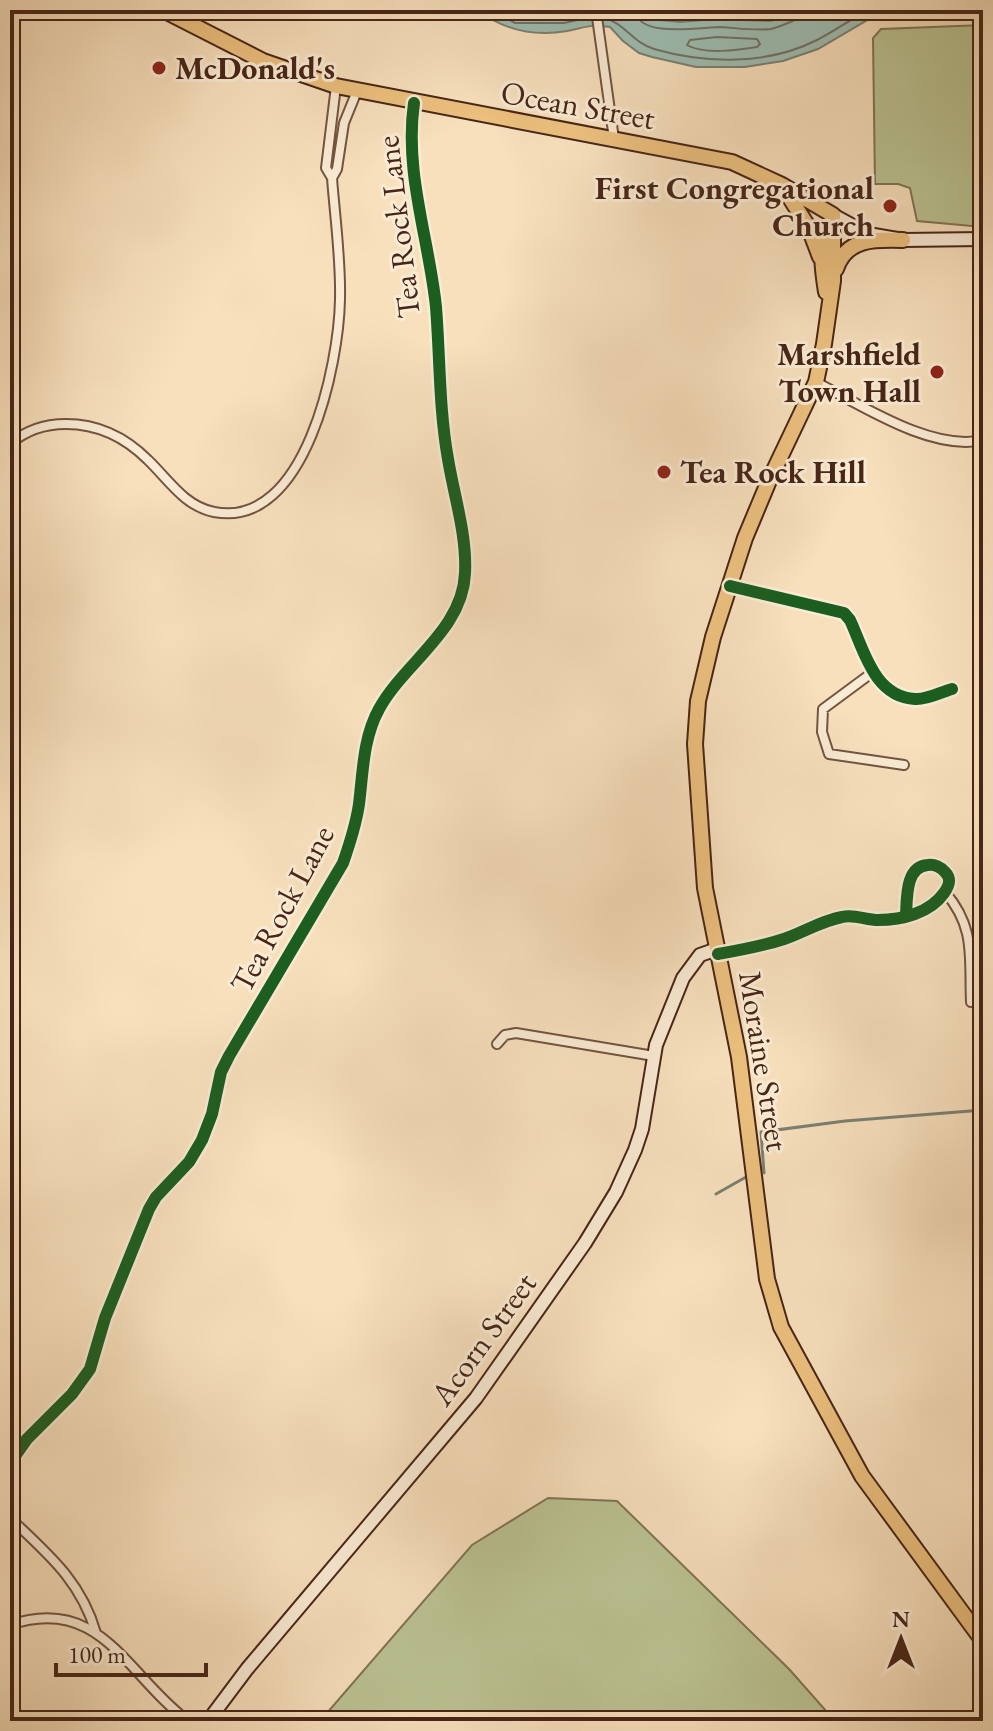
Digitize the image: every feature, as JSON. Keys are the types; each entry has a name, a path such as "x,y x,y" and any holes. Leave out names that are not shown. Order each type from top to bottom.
{"main road":[{"name":"Ocean Street","path":"163,10 263,61 336,86 732,162 782,185 868,234 903,240 983,239"},
{"path":"782,185 809,228 821,261"},
{"name":"Moraine Street","path":"829,308 821,261 822,244 833,215"},
{"name":"Moraine Street","path":"833,215 833,281 816,382 768,483 730,586 698,701 695,744 705,888 739,1057 767,1279 781,1327 862,1476 983,1641"},
{"path":"833,281 842,255 855,244 903,240"},
{"name":"Acorn Street","path":"208,1721 247,1669 476,1398 585,1243 616,1192 635,1150 642,1129 654,1056 664,1022 689,966 700,955 718,951"}],"street":[{"path":"596,10 614,139"},
{"path":"10,444 39,428 65,424 110,433 136,449 180,494 213,512 234,512 258,505 293,473 318,417 331,372 340,300 332,178 326,168 336,86"},
{"path":"332,178 337,169 344,123 357,91"},
{"name":"Tea Rock Lane","path":"10,1463 27,1439 72,1394 90,1369 105,1318 149,1209 195,1153 207,1128 221,1072 229,1056 343,863 354,833 368,738 378,710 452,616 464,586 462,538 447,455 436,308 411,161 414,103"},
{"path":"816,382 933,438 962,443 983,440"},
{"path":"730,586 844,613 873,672 895,693 918,700 952,689"},
{"path":"873,672 823,709 822,732 829,754 904,765"},
{"path":"718,951 787,938 842,916 877,920 906,916 930,907 945,892 950,880 944,870 935,865 917,869 911,877 906,916"},
{"path":"945,892 958,907 968,928 971,1002"},
{"path":"497,1044 505,1035 516,1033 654,1056"},
{"path":"10,1518 65,1571 90,1613 97,1634"},
{"path":"10,1625 54,1618 78,1623 122,1655 164,1702 188,1721"}],"green space":[{"path":"627,10 797,10 765,21 660,20"},
{"path":"983,25 983,227 917,221 910,188 898,184 875,184 873,38 881,29"},
{"path":"548,1498 617,1501 789,1669 835,1721 320,1721 472,1545"}],"water":[{"path":"477,10 581,10 606,13 633,10 660,20 680,22 716,19 771,21 799,10 898,10 871,18 818,49 783,61 745,67 696,67 639,53 610,27 592,26 555,33 531,32 498,23"}],"waterway":[{"path":"764,1173 761,1132 845,1121 983,1110"},
{"path":"716,1194 746,1177"}],"cycle path":[{"path":"10,1463 27,1439 72,1394 90,1369 105,1318 149,1209 156,1197 189,1162 202,1140 212,1114 221,1072 229,1056 343,863 358,812 367,743 379,709 444,629 462,593 464,544 445,440 436,307 412,154 414,103"},
{"path":"730,586 844,613 872,670 890,690 901,696 920,699 952,689"},
{"path":"718,954 776,941 842,917 887,920 906,917 915,914 931,906 946,890 949,880 942,869 928,865 915,871 907,893 906,916"}],"place":[{"name":"McDonald's","path":"159,68"},
{"name":"First Congregational Church","path":"890,206"},
{"name":"Marshfield Town Hall","path":"937,372"},
{"name":"Tea Rock Hill","path":"664,472"}]}
